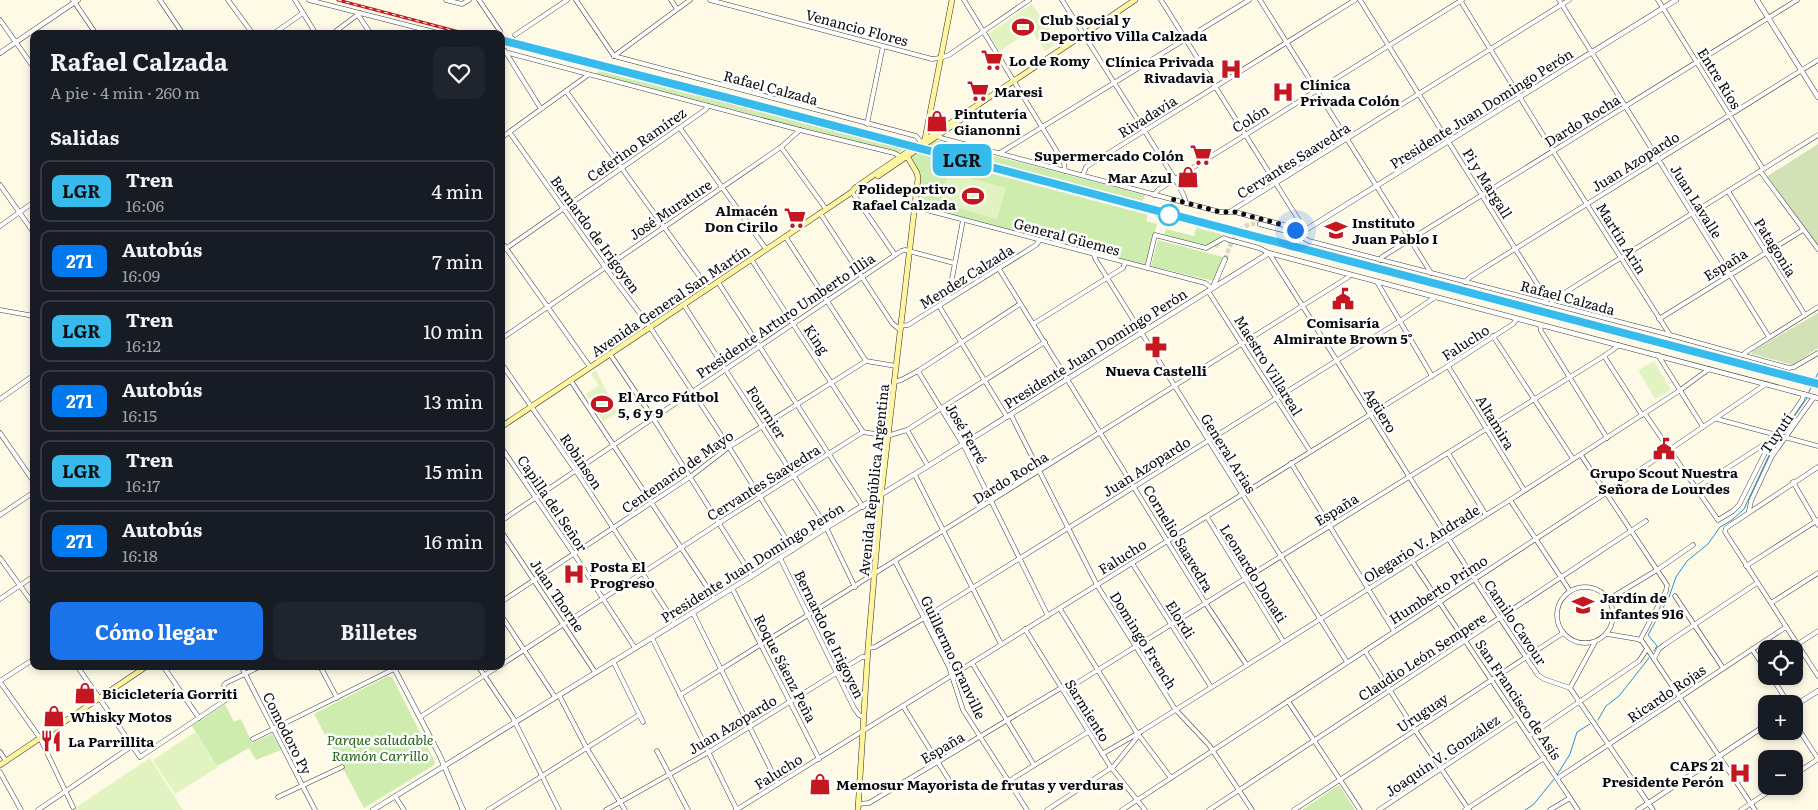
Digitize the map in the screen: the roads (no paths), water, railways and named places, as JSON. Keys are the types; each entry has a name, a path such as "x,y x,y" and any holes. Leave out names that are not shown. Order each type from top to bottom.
{"main road":[{"path":"923,140 952,0"},
{"name":"Avenida General San Martín","path":"505,424 785,236 852,192 857,191 1014,81 1135,0"},
{"name":"Avenida General San Martín","path":"852,192 854,188 923,140 975,108"},
{"name":"Avenida República Argentina","path":"858,807 867,657 880,496 918,178 907,156"},
{"path":"0,765 142,670"}],"street":[{"path":"160,0 180,30"},
{"path":"228,0 250,30"},
{"path":"295,0 314,30"},
{"path":"309,0 416,30"},
{"path":"446,0 464,3 469,0"},
{"path":"479,0 499,30"},
{"path":"515,35 567,0"},
{"path":"576,0 614,56 690,0"},
{"path":"671,0 677,9"},
{"name":"Venancio Flores","path":"710,0 932,59 940,58"},
{"path":"964,0 1064,163 1065,170"},
{"path":"940,58 1029,0"},
{"path":"1062,0 1174,179 1186,203"},
{"path":"1161,0 1275,184 1306,230"},
{"path":"1000,154 1249,0"},
{"path":"1260,0 1431,273"},
{"name":"Rivadavia","path":"1083,175 1086,167 1355,0"},
{"name":"Pi y Margall","path":"1360,0 1516,249 1546,298 1546,303"},
{"name":"Colón","path":"1154,195 1174,179 1461,0"},
{"name":"Martín Arin","path":"1461,0 1553,151 1670,335"},
{"name":"Juan Lavalle","path":"1559,0 1769,337"},
{"name":"Cervantes Saavedra","path":"1231,211 1569,0"},
{"name":"Entre Ríos","path":"1658,0 1762,170 1818,249"},
{"name":"Presidente Juan Domingo Perón","path":"1298,234 1676,0"},
{"path":"1757,0 1818,97"},
{"name":"Dardo Rocha","path":"1380,260 1797,0"},
{"path":"33,30 75,1 93,30"},
{"path":"279,30 303,13"},
{"path":"337,30 359,14"},
{"path":"359,14 369,30"},
{"path":"0,20 30,62"},
{"path":"0,53 30,32"},
{"path":"866,124 883,46"},
{"path":"505,52 900,156"},
{"path":"505,54 541,109"},
{"name":"Rafael Calzada","path":"614,56 916,136 923,140"},
{"name":"Juan Azopardo","path":"1465,282 1470,277 1818,60"},
{"path":"505,136 588,75"},
{"path":"566,92 708,288"},
{"name":"Ceferino Ramírez","path":"506,248 680,128 708,106"},
{"path":"680,128 766,249"},
{"name":"José Murature","path":"505,336 780,147 800,130"},
{"name":"Bernardo de Irigoyen","path":"510,133 650,327 729,447 793,550"},
{"path":"1551,304 1554,300 1620,258 1818,135"},
{"name":"Rafael Calzada","path":"938,136 1154,195 1220,212 1231,211 1291,227 1309,241 1792,368 1818,353"},
{"path":"780,147 826,209"},
{"path":"0,185 30,228"},
{"name":"Patagonia","path":"1728,191 1804,315"},
{"path":"852,192 895,255"},
{"path":"0,226 30,205"},
{"name":"General Güemes","path":"915,207 1094,255 1205,282 1210,290"},
{"path":"820,214 892,323 900,328"},
{"path":"948,300 962,220"},
{"path":"1260,224 1298,234"},
{"name":"España","path":"1659,318 1803,230"},
{"path":"1147,268 1155,235 1206,248 1224,238 1259,248 1269,253 1434,298 1814,397"},
{"path":"785,236 866,361 896,366"},
{"name":"Mendez Calzada","path":"900,328 908,325 999,269 1036,245 1040,240"},
{"path":"506,248 590,367"},
{"name":"Presidente Arturo Umberto Illia","path":"505,518 902,250 909,251"},
{"path":"909,251 954,263"},
{"name":"Presidente Juan Domingo Perón","path":"373,810 752,576 826,528 915,475 1269,253"},
{"name":"Agüero","path":"1269,253 1337,360 1408,478 1474,579"},
{"name":"General Arias","path":"1094,255 1141,334 1347,662"},
{"name":"King","path":"751,259 863,432"},
{"path":"1210,290 1225,259"},
{"path":"1033,324 1123,268 1126,263"},
{"name":"Cornelio Saavedra","path":"999,269 1135,486 1206,604 1246,664"},
{"name":"Dardo Rocha","path":"680,695 1040,472 1350,275"},
{"path":"1205,282 1217,278"},
{"path":"718,282 863,507"},
{"path":"1377,282 1432,376"},
{"name":"Maestro Villareal","path":"1210,290 1242,345 1310,452"},
{"name":"Juan Azopardo","path":"868,648 875,647 924,618 1434,298"},
{"path":"894,382 918,370 1020,304"},
{"name":"Fournier","path":"684,305 763,425 826,528 855,587"},
{"name":"Domingo French","path":"938,306 960,343 1009,416 1040,472 1097,585 1136,648 1175,709 1213,750 1252,810"},
{"path":"1743,355 1818,307"},
{"path":"0,310 30,315"},
{"name":"Falucho","path":"737,810 1448,366 1513,324 1517,319"},
{"path":"1540,325 1541,331 1607,438"},
{"path":"1494,336 1573,459"},
{"path":"863,432 887,436 907,430 1045,342"},
{"name":"España","path":"858,807 869,803 1007,720 1099,671 1569,378 1618,345"},
{"path":"610,354 653,418 752,576"},
{"path":"1658,355 1703,428"},
{"path":"1604,356 1696,488 1776,436"},
{"name":"Centenario de Mayo","path":"505,599 690,477 729,447 866,361"},
{"name":"Altamira","path":"1448,366 1524,490"},
{"name":"Robinson","path":"505,369 576,471 675,623"},
{"name":"Olegario V. Andrade","path":"1102,754 1140,733 1246,664 1581,455 1679,391 1709,369"},
{"name":"José Ferré","path":"918,370 963,445 1048,616"},
{"path":"0,399 30,378"},
{"path":"571,380 683,547 715,599"},
{"name":"Humberto Primo","path":"1122,810 1606,493 1766,384"},
{"name":"Tuyutí","path":"1776,436 1802,400 1804,394"},
{"name":"Tuyutí","path":"1749,511 1750,501 1772,456 1814,397"},
{"path":"1717,419 1818,446"},
{"path":"907,430 928,466"},
{"name":"Cervantes Saavedra","path":"505,663 863,432"},
{"path":"0,433 30,476"},
{"name":"Tuyutí","path":"1696,488 1716,519 1721,519 1734,512 1765,453 1766,443"},
{"name":"Capilla del Señor","path":"505,453 635,648"},
{"path":"1448,453 1486,515"},
{"path":"1581,455 1667,587 1640,640"},
{"path":"1291,464 1394,631"},
{"path":"1795,640 1724,532 1726,528 1749,511 1818,467"},
{"path":"915,475 1001,644"},
{"path":"1746,566 1817,522 1793,482"},
{"path":"0,515 30,495"},
{"path":"1510,500 1570,591"},
{"name":"Leonardo Donati","path":"1206,517 1283,641"},
{"name":"Claudio León Sempere","path":"1210,810 1646,521"},
{"name":"Juan Thorne","path":"505,537 595,672"},
{"path":"1609,600 1693,545"},
{"path":"0,558 30,600"},
{"name":"Bernardo de Irigoyen","path":"780,558 857,713 864,717"},
{"name":"Guillermo Granville","path":"896,561 952,675 961,705 1027,810"},
{"name":"San Francisco de Asís","path":"1412,561 1578,810"},
{"name":"Elordi","path":"1132,563 1211,687"},
{"path":"1771,603 1818,573"},
{"path":"0,599 30,579"},
{"name":"Camilo Cavour","path":"1474,579 1540,677 1570,688"},
{"path":"1654,659 1661,647 1757,583"},
{"path":"1586,587 1595,588 1609,600 1614,614 1613,622 1607,634 1595,642 1588,644 1578,643 1563,633 1558,625 1558,607 1562,599 1570,591 1586,587"},
{"name":"Roque Sáenz Peña","path":"732,588 819,759"},
{"path":"1675,596 1723,668"},
{"path":"1060,609 1171,778"},
{"path":"692,612 778,784"},
{"path":"505,621 557,696 586,748 625,810"},
{"name":"Ricardo Rojas","path":"1557,776 1610,744 1786,627"},
{"name":"Sarmiento","path":"1025,629 1102,754 1145,810"},
{"path":"1803,641 1818,631"},
{"name":"Uruguay","path":"1294,810 1563,633"},
{"path":"1607,634 1640,640 1648,649 1755,810"},
{"path":"652,638 737,810"},
{"path":"1595,642 1570,688 1610,744 1653,810"},
{"path":"1529,736 1639,661 1648,649"},
{"path":"1752,649 1758,658"},
{"path":"1365,650 1467,809 1544,758"},
{"path":"1803,652 1818,676"},
{"name":"Juan Azopardo","path":"606,810 709,752 836,673 867,657"},
{"path":"613,661 643,722"},
{"path":"30,662 0,682 40,738 73,807"},
{"path":"972,663 1034,765"},
{"path":"80,670 140,757 226,700 224,685 253,670"},
{"path":"166,670 199,718"},
{"name":"Comodoro Py","path":"243,670 314,810"},
{"path":"322,670 337,698"},
{"path":"253,739 390,670"},
{"path":"395,670 444,765 463,810"},
{"path":"480,670 514,722 560,810"},
{"name":"Cervantes Saavedra","path":"420,717 494,670"},
{"path":"1803,700 1818,691"},
{"path":"1288,701 1360,810"},
{"path":"904,706 954,788"},
{"path":"488,810 639,715"},
{"name":"Joaquín V. González","path":"1379,810 1517,718"},
{"path":"1638,810 1758,730"},
{"path":"1009,781 1088,732"},
{"name":"Olegario V. Andrade","path":"1047,810 1112,768 1140,733"},
{"path":"1803,736 1818,759 1803,769"},
{"path":"40,810 132,746"},
{"path":"657,751 688,810"},
{"path":"0,752 6,761"},
{"path":"278,797 342,767"},
{"path":"0,772 20,810"},
{"path":"1741,810 1763,795"},
{"path":"395,796 404,810"},
{"path":"1550,810 1570,798"}],"waterway":[{"path":"1808,394 1818,373"},
{"path":"1782,434 1807,398"},
{"path":"1654,651 1657,646 1648,635 1669,597 1676,577 1687,561 1708,544 1720,527 1732,520 1744,509 1778,440"},
{"path":"1598,720 1606,706 1619,696 1649,658"},
{"path":"1557,775 1570,754 1577,732 1590,724"},
{"path":"1525,810 1533,805 1555,778"}],"tunnel":[{"path":"1225,259 1236,234 1246,226 1260,224"}],"railway":[{"path":"338,0 452,30"},
{"path":"505,44 1818,386"}],"train":[{"name":"LGR","path":"505,41 1818,384"}],"place":[{"name":"Club Social y Deportivo Villa Calzada","path":"1023,27"},
{"name":"Lo de Romy","path":"992,60"},
{"name":"Clínica Privada Rivadavia","path":"1231,69"},
{"name":"Maresi","path":"978,91"},
{"name":"Clínica Privada Colón","path":"1283,92"},
{"name":"Pintutería Gianonni","path":"937,121"},
{"name":"Supermercado Colón","path":"1201,155"},
{"name":"Mar Azul","path":"1188,177"},
{"name":"Polideportivo Rafael Calzada","path":"973,196"},
{"name":"Almacén Don Cirilo","path":"795,218"},
{"name":"Instituto Juan Pablo I","path":"1336,230"},
{"name":"Comisaría Almirante Brown 5°","path":"1343,299"},
{"name":"Nueva Castelli","path":"1156,347"},
{"name":"El Arco Fútbol 5, 6 y 9","path":"602,404"},
{"name":"Grupo Scout Nuestra Señora de Lourdes","path":"1664,449"},
{"name":"Posta El Progreso","path":"574,574"},
{"name":"Jardín de infantes 916","path":"1583,605"},
{"name":"Bicicletería Gorriti","path":"85,693"},
{"name":"Whisky Motos","path":"54,716"},
{"name":"La Parrillita","path":"51,741"},
{"name":"CAPS 21 Presidente Perón","path":"1740,773"},
{"name":"Memosur Mayorista de frutas y verduras","path":"820,784"}],"park label":[{"name":"Parque saludable Ramón Carrillo","path":"380,748"}]}
